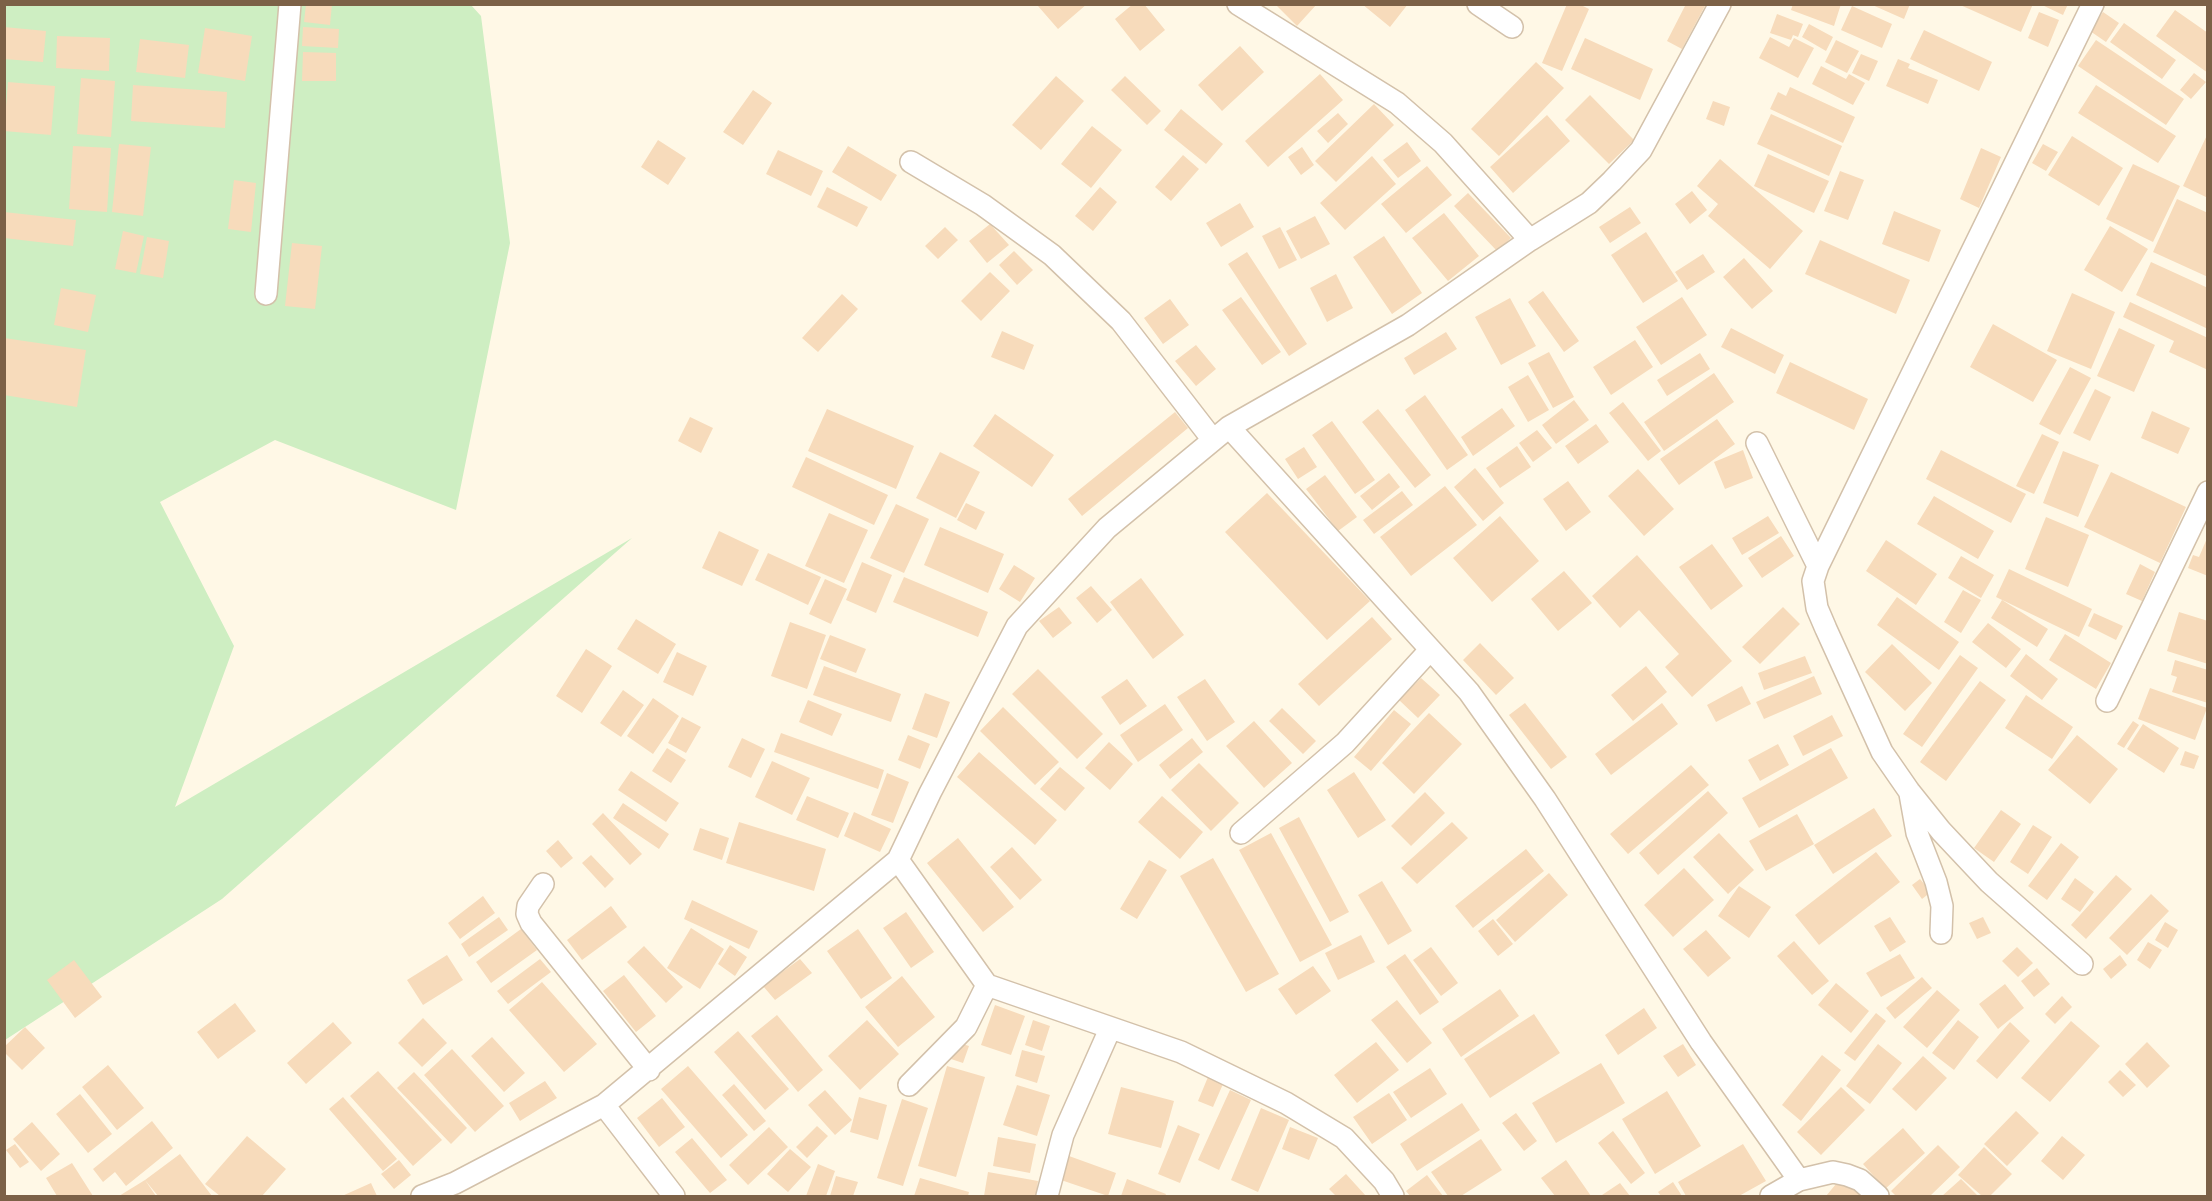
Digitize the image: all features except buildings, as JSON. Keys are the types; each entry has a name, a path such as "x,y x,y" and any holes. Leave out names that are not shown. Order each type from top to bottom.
{"street":[{"path":"266,294 290,4"},
{"path":"1238,4 1397,103 1443,143 1530,240"},
{"path":"1478,4 1512,27"},
{"path":"422,1197 459,1190 604,1105 649,1070 898,860 930,793 1017,626 1107,528 1221,434 1408,325 1530,240 1589,203 1641,150 1720,4"},
{"path":"2082,964 1989,882 1941,831 1909,791 1882,752 1817,608 1813,581 1818,566 2093,4"},
{"path":"910,162 983,205 1052,255 1121,321 1221,434 1469,692 1545,799 1701,1042 1799,1180"},
{"path":"1757,443 1818,566"},
{"path":"2108,701 2208,492"},
{"path":"1241,832 1345,743 1430,650"},
{"path":"1909,791 1917,833 1936,882 1942,906 1941,933"},
{"path":"898,860 987,985 1181,1052 1286,1103 1344,1138 1384,1181 1393,1197"},
{"path":"543,884 528,906 527,914 531,923 649,1070"},
{"path":"909,1085 966,1027 987,985"},
{"path":"1047,1197 1063,1135 1110,1029"},
{"path":"604,1105 674,1197"},
{"path":"1771,1197 1799,1180 1833,1172 1860,1180 1878,1197"}],"green space":[{"path":"5,5 471,5 481,16 510,243 456,510 275,440 160,502 234,646 175,807 632,538 222,899 5,1040"}]}
